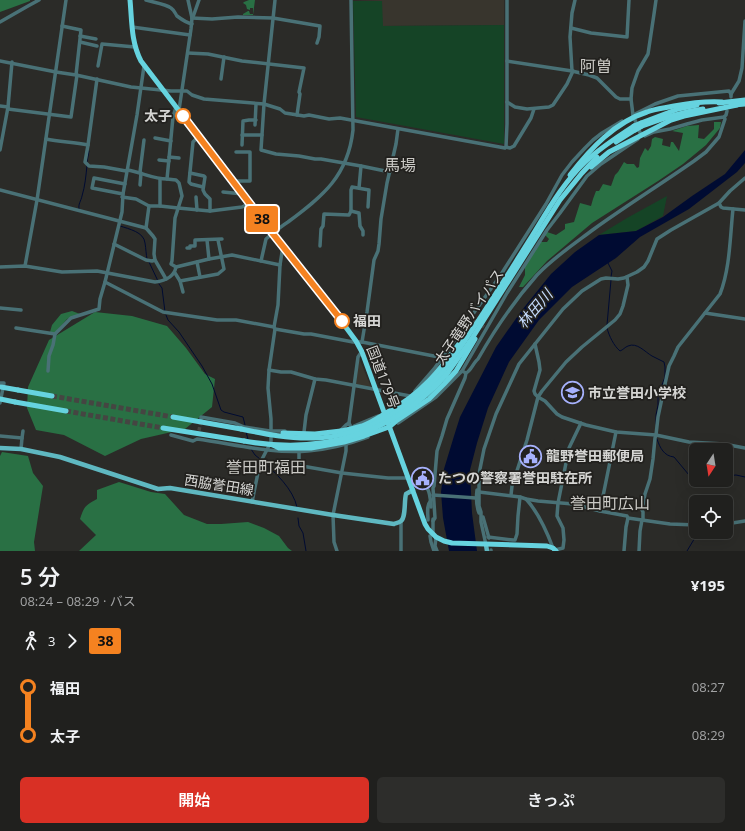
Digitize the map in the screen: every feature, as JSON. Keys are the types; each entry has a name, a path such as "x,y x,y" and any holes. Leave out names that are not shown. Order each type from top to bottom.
{"highway":[{"name":"国道179号","path":"130,0 135,46 138,57 144,66 282,246 359,342 385,414 387,427 409,478 425,524 435,537"},
{"name":"太子竜野バイパス","path":"641,125 690,111 738,103 745,100"},
{"path":"549,205 565,180 580,161 618,126 634,116 647,111 705,101 722,102"},
{"name":"太子竜野バイパス","path":"173,417 241,430 291,437 315,438 328,437 350,432 375,423 405,406 444,374 458,351 473,321 549,205 585,162 608,143 634,128 678,109 722,102 745,104"},
{"path":"584,174 609,152 671,120 738,103"},
{"name":"太子竜野バイパス","path":"164,428 244,442 273,445 316,444 343,439 362,433 407,410 429,393 459,357 560,200 584,174 593,160 607,147 634,128"},
{"path":"273,445 279,448 311,448 345,444 387,427 429,399 456,371 496,301"},
{"path":"256,432 315,434 362,426 378,418 396,408 419,391 436,374 468,331 473,321"},
{"path":"0,385 52,396"},
{"path":"0,399 66,411"},
{"path":"435,537 452,543 548,546 556,550"}],"main road":[{"name":"西脇誉田線","path":"0,448 21,449 60,457 158,489 170,488 394,524 401,522"},
{"path":"401,522 404,515 406,494 412,488"},
{"path":"486,545 490,551"}],"street":[{"path":"0,22 39,0"},
{"path":"25,266 37,200 66,0"},
{"path":"146,0 172,8 180,18 192,24"},
{"path":"167,179 173,117 177,109 182,90 192,24 188,0"},
{"path":"192,18 199,0"},
{"path":"275,0 264,104 261,150 283,155 321,159 390,172"},
{"path":"261,261 265,240 317,199 329,187 336,179 347,157 352,140 353,121 351,0"},
{"path":"506,147 507,0"},
{"path":"507,102 522,109 546,108 553,105 567,84 572,71 570,37 575,0"},
{"path":"571,28 591,33 627,37 629,0"},
{"path":"656,0 648,54 638,71 632,88 631,99 634,116 641,135 645,136 654,132 702,120 724,117"},
{"path":"192,18 273,18 320,26 318,43"},
{"path":"396,408 410,396 444,358 473,321 549,205 554,188 585,148 602,133 655,104 678,96 729,91 731,96 742,68 745,20"},
{"path":"0,106 71,117 81,30 62,26"},
{"path":"132,27 190,35"},
{"path":"80,36 96,39"},
{"path":"80,42 97,46"},
{"path":"98,66 102,44 135,46"},
{"path":"188,53 208,54 242,61 304,68 299,92 297,115"},
{"path":"221,79 224,57"},
{"path":"0,61 12,62 131,87 171,91 182,90 204,99 264,104 280,109 285,113 304,116 309,115 329,119 340,118 505,148 514,146 531,118 534,109"},
{"path":"507,61 572,71 592,76 597,78 616,97 620,99 631,99"},
{"path":"0,150 2,127 8,108 12,62"},
{"path":"48,371 49,356 54,345 55,334 71,318 99,309 100,299 122,212 122,196 144,66"},
{"path":"97,79 85,162 89,166 127,170 160,179 176,180 179,183 182,196 175,218 171,264 176,268"},
{"path":"256,104 256,124"},
{"path":"462,371 468,372 478,359 509,309 538,275 564,251 706,152 719,137 727,111"},
{"path":"242,145 242,121 256,120"},
{"path":"359,342 367,312 374,260 380,244 381,219 398,129"},
{"path":"242,135 262,135"},
{"path":"198,136 193,142 190,184 203,187"},
{"path":"155,138 171,141"},
{"path":"46,139 88,145"},
{"path":"140,185 144,140"},
{"path":"232,181 250,182 250,152 236,152"},
{"path":"159,160 179,158"},
{"path":"359,188 361,166"},
{"path":"190,173 204,176 204,193 210,199 210,211"},
{"path":"387,427 397,423 436,397 462,371 485,328 524,263 584,174"},
{"path":"124,184 94,178 92,188 136,199 149,206 197,210 210,211 242,207 246,205 248,200"},
{"path":"520,496 517,534 515,540 489,538 479,506 479,474 484,448 496,414 519,364 563,308 582,291 601,279 618,279 627,277 637,272 648,262 658,239 719,203 745,178"},
{"path":"160,179 160,206"},
{"path":"320,246 320,229 323,226 324,214 349,215 351,211 352,187 369,190 368,207"},
{"path":"0,190 146,228 155,239 155,260 166,279"},
{"path":"223,192 243,194"},
{"path":"196,197 197,210"},
{"path":"719,203 721,207 745,210"},
{"path":"146,228 149,206"},
{"path":"639,551 640,531 643,520 642,510 650,479 659,412 669,366 678,347 720,294 728,263 733,209"},
{"path":"351,211 359,213 360,226 363,230 363,235"},
{"path":"180,281 218,274 224,269 220,239 195,240 195,246 190,246 190,248 187,248"},
{"path":"207,240 209,259"},
{"path":"114,244 146,260 155,260"},
{"path":"252,502 260,463 271,442 271,419 268,395 269,370 278,305 282,246"},
{"path":"176,268 209,259 232,256 280,265"},
{"path":"197,262 200,277"},
{"path":"0,267 25,266 62,272 97,271 155,282 162,281 175,273"},
{"path":"176,268 175,273 180,281 183,292"},
{"path":"511,495 512,486 527,440 538,397 566,362 620,314 628,285 627,277"},
{"path":"105,282 163,312 225,321 236,320 304,334 359,342 444,358"},
{"path":"0,308 20,310"},
{"path":"705,313 745,319"},
{"path":"16,328 55,334"},
{"path":"535,344 540,362 540,370 534,391 535,394 562,417 581,424 616,432 656,435 689,442 724,444 745,448"},
{"path":"350,425 358,357 362,352"},
{"path":"269,370 291,372 315,379 410,396"},
{"path":"433,522 435,518 433,488 436,470 436,457 447,420 465,378 462,371"},
{"path":"304,432 306,415 315,379"},
{"path":"0,385 4,383 0,403"},
{"path":"201,418 235,423 244,427 270,431 325,432 342,430 346,424 350,425 385,414"},
{"path":"526,499 556,550 563,548 563,528 557,516 558,503 569,448 581,424"},
{"path":"21,449 23,431"},
{"path":"600,511 616,432"},
{"path":"171,435 193,441 198,438 267,450 299,451 324,449 345,444 346,451 333,515 334,542 337,551"},
{"path":"0,436 22,438"},
{"path":"299,451 299,462 302,466 395,479 409,478"},
{"path":"412,488 416,484 428,489 431,500 435,537 434,551"},
{"path":"479,485 475,498 486,545"},
{"path":"479,492 520,496 526,499 573,504 627,516 628,518 670,524 689,525"},
{"path":"434,495 475,498"},
{"path":"428,520 427,507 431,500"},
{"path":"481,512 481,519"},
{"path":"624,551 628,518"},
{"path":"733,523 745,521"},
{"path":"401,522 401,551"}],"shaded area":[{"path":"353,0 504,0 504,25 382,26 382,1"},
{"path":"359,358 371,387 356,385"}],"green space":[{"path":"0,0 30,0 30,1 0,12"},
{"path":"249,0 255,0 253,15 243,15 248,11 250,14 253,14 253,8 250,8 250,10 247,9 246,5 243,3"},
{"path":"353,1 382,1 383,26 504,25 504,144 356,117"},
{"path":"714,122 721,122 720,128 706,145 683,164 592,223 547,261 523,287 519,287 525,275 525,266 540,242 547,242 549,239 545,235 547,232 556,235 565,229 565,224 574,222 580,203 591,206 596,191 599,191 603,184 611,186 615,175 624,162 627,164 634,164 637,168 639,167 640,158 645,148 648,151 651,146 652,139 655,137 663,139 662,145 670,147 671,142 673,142 679,151 683,133 672,131 687,126 699,125 698,138 704,139 714,129"},
{"path":"667,196 663,216 636,231 599,235 627,218"},
{"path":"72,311 80,314 67,319 55,333 50,332 52,325 61,314"},
{"path":"95,312 132,316 167,326 186,348 205,374 215,379 212,407 185,429 141,439 105,456 64,435 36,430 27,408 28,387 49,340"},
{"path":"2,452 28,456 33,473 43,486 34,542 35,551 0,551 0,456"},
{"path":"119,482 151,492 165,494 184,515 207,524 248,522 264,528 279,536 292,551 79,551 96,535 80,519 84,509 97,499 97,490"}],"water":[{"name":"林田川","path":"745,150 745,163 737,172 689,209 640,237 616,258 572,287 539,320 509,362 488,408 477,443 470,470 472,513 477,551 449,551 443,518 441,492 444,469 460,417 496,347 522,310 551,274 575,252 599,235 636,231 663,217 725,174"}],"waterway":[{"path":"87,162 89,151"},
{"path":"79,209 79,204 85,185 87,165"},
{"path":"120,226 132,230 142,236 145,243 147,259"},
{"path":"149,262 158,281"},
{"path":"608,263 612,271 611,277"},
{"path":"607,325 611,280"},
{"path":"159,284 162,288 165,312"},
{"path":"166,315 168,320 179,332 202,366 212,384 221,410 243,417 245,425"},
{"path":"607,328 612,341 620,351 628,346 635,345 664,362 665,377 658,395 656,424"},
{"path":"246,432 248,439"},
{"path":"657,439 665,453 674,457 689,475"},
{"path":"251,449 260,459"},
{"path":"262,461 288,488 297,507"},
{"path":"733,475 745,477"},
{"path":"298,518 299,526 303,533 306,551"},
{"path":"687,551 694,539"}],"tunnel":[{"path":"548,205 557,211"},
{"path":"474,320 484,327"},
{"path":"52,396 173,417"},
{"path":"66,411 163,428"},
{"path":"198,436 201,420"}],"bus line":[{"name":"38","path":"183,116 273,234 342,321"}],"place":[{"name":"太子","path":"183,116"},
{"name":"福田","path":"342,321"},
{"name":"市立誉田小学校","path":"573,393"},
{"name":"龍野誉田郵便局","path":"530,456"},
{"name":"たつの警察署誉田駐在所","path":"423,478"}],"district":[{"name":"阿曽","path":"596,66"},
{"name":"馬場","path":"400,165"},
{"name":"誉田町福田","path":"266,467"},
{"name":"誉田町広山","path":"610,503"}]}
